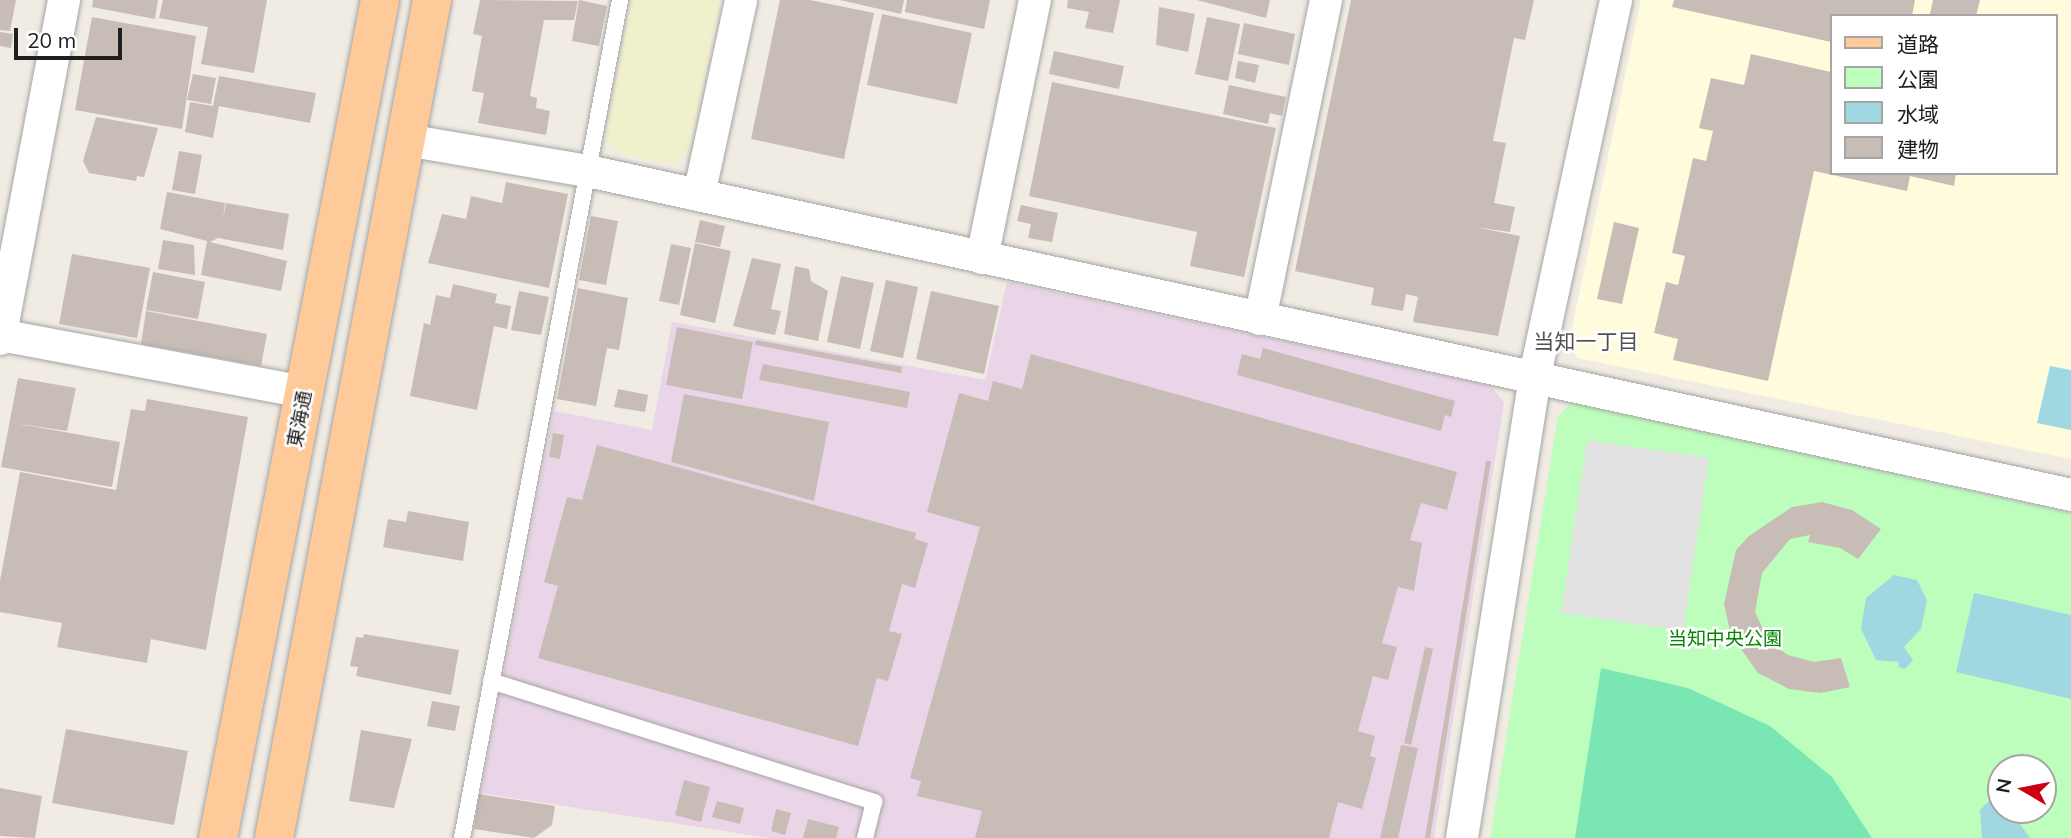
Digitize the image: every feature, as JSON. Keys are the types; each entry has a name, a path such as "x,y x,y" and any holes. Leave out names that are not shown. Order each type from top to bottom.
{"main road":[{"name":"東海通","path":"218,838 380,0"},
{"path":"274,838 432,0"}],"street":[{"path":"64,0 0,336 306,392"},
{"path":"699,195 741,0"},
{"path":"982,258 1035,0"},
{"path":"1260,318 1326,0"},
{"path":"1462,838 1535,375 1616,0"},
{"path":"406,140 588,171 1260,318 1535,375 2071,495"}],"lane":[{"path":"462,838 620,0"},
{"path":"491,681 874,802 864,838"}],"shaded area":[{"path":"1641,0 2071,0 2071,459 1577,358 1569,342"},
{"path":"1007,282 1491,386 1504,403 1434,838 769,838 481,793 554,411 652,430 672,322 985,380"},
{"path":"1587,440 1709,458 1683,631 1561,613"}],"green space":[{"path":"631,0 721,0 689,153 673,165 619,154 605,138"},
{"name":"当知中央公園","path":"1572,402 2071,513 2071,838 1490,838 1558,416"},
{"path":"1601,668 1688,688 1770,726 1832,777 1872,838 1575,838"}],"water":[{"path":"2050,366 2071,370 2071,430 2037,423"},
{"path":"1894,575 1917,580 1927,600 1921,629 1904,647 1913,660 1905,669 1898,667 1899,662 1876,660 1861,629 1866,598"},
{"path":"1974,593 2071,615 2071,699 1956,672"},
{"path":"1987,803 1987,824 2020,824 2030,838 1982,838 1980,810"}],"building":[{"path":"0,0 16,0 10,31 0,30"},
{"path":"93,0 158,0 155,19 92,7"},
{"path":"163,0 267,0 254,73 201,64 208,27 159,18"},
{"path":"480,0 578,1 574,20 544,20 530,96 537,98 536,108 550,111 546,135 478,123 484,93 472,91 482,36 473,34"},
{"path":"579,0 607,6 599,46 572,41"},
{"path":"780,0 810,0 874,13 844,159 751,139"},
{"path":"840,0 904,0 901,14"},
{"path":"907,0 990,0 984,29 905,12"},
{"path":"1068,0 1120,0 1113,33 1085,28 1089,12 1067,8"},
{"path":"1197,0 1270,0 1266,18"},
{"path":"1351,0 1534,0 1525,40 1514,38 1493,141 1506,143 1494,203 1515,207 1510,232 1475,227 1520,236 1498,336 1413,322 1418,297 1406,294 1403,311 1371,305 1374,288 1295,271"},
{"path":"1674,0 1915,0 1912,14 1829,14 1829,42 1672,7"},
{"path":"1933,0 1980,0 1976,14 1930,14"},
{"path":"1159,7 1195,14 1188,52 1156,45"},
{"path":"882,14 972,33 957,104 867,85"},
{"path":"92,17 196,36 182,129 75,110"},
{"path":"1207,17 1240,24 1228,81 1195,74"},
{"path":"1244,23 1295,34 1289,65 1238,54"},
{"path":"0,32 13,34 11,48 0,46"},
{"path":"1054,51 1124,66 1119,89 1049,74"},
{"path":"1751,54 1829,72 1829,174 1814,171 1768,381 1673,360 1678,339 1654,333 1666,282 1678,285 1685,256 1672,253 1693,158 1706,161 1713,131 1699,128 1711,78 1744,85"},
{"path":"1238,61 1259,65 1255,83 1235,78"},
{"path":"193,74 216,78 211,104 187,100"},
{"path":"219,76 316,93 310,123 219,106 213,138 185,132 190,102 213,106"},
{"path":"1052,82 1276,128 1244,277 1190,266 1197,232 1029,196"},
{"path":"1229,85 1286,97 1282,116 1270,113 1268,124 1223,114"},
{"path":"96,117 158,128 144,177 137,176 136,181 89,173 83,161"},
{"path":"179,151 202,155 195,194 172,190"},
{"path":"1833,175 1956,175 1954,186 1910,176 1907,191"},
{"path":"506,182 568,194 549,288 428,263 442,214 466,219 471,196 502,203"},
{"path":"167,192 225,203 223,219 226,203 289,214 283,250 218,238 210,242 287,261 281,291 201,275 207,241 160,229"},
{"path":"1021,205 1058,213 1052,242 1028,238 1031,224 1017,221"},
{"path":"591,216 618,221 606,285 579,280"},
{"path":"700,220 725,226 720,247 695,242"},
{"path":"1614,222 1639,228 1622,304 1597,299"},
{"path":"163,240 194,245 195,275 158,269"},
{"path":"695,243 731,251 715,323 680,315"},
{"path":"671,244 691,248 679,305 659,301"},
{"path":"72,254 150,268 137,338 59,324"},
{"path":"752,258 781,264 771,309 781,311 775,335 733,326"},
{"path":"795,266 809,269 811,281 828,291 818,341 784,334"},
{"path":"153,272 205,282 198,319 146,310"},
{"path":"841,276 874,283 860,349 827,342"},
{"path":"886,280 918,287 903,358 870,351"},
{"path":"453,284 497,294 495,303 511,306 507,329 494,326 477,410 410,396 424,323 430,325 436,295 450,298"},
{"path":"578,288 628,298 619,350 607,348 596,406 557,399"},
{"path":"519,291 549,297 541,335 511,330"},
{"path":"931,291 999,306 984,374 916,359"},
{"path":"146,311 267,334 261,366 141,344"},
{"path":"677,327 753,342 742,399 666,385"},
{"path":"756,340 902,367 901,373 755,345"},
{"path":"1263,348 1455,401 1451,417 1445,415 1441,431 1237,375 1242,354 1260,359"},
{"path":"1031,354 1457,472 1447,510 1421,503 1410,540 1422,543 1414,591 1398,587 1382,643 1397,647 1388,680 1373,676 1358,731 1375,736 1370,756 1376,758 1362,809 1338,802 1329,838 975,838 982,811 917,796 921,781 910,778 980,527 927,512 959,393 988,401 993,381 1022,389"},
{"path":"763,364 910,392 907,408 759,380"},
{"path":"18,378 76,388 67,431 14,423 120,442 112,487 1,467"},
{"path":"618,389 648,395 645,412 614,407"},
{"path":"684,394 829,422 814,501 671,462"},
{"path":"147,399 248,417 206,650 151,639 147,663 57,647 62,623 0,612 0,581 20,472 116,490 131,409 145,411"},
{"path":"553,433 564,435 560,459 549,457"},
{"path":"597,445 916,533 915,539 928,543 915,588 902,584 889,631 902,634 888,681 877,678 858,746 538,658 558,586 544,582 567,497 582,500"},
{"path":"1486,461 1491,461 1430,838 1425,838"},
{"path":"1822,502 1852,510 1881,529 1858,559 1840,548 1808,542 1810,535 1790,539 1762,573 1755,612 1770,643 1788,655 1814,662 1841,658 1850,687 1821,693 1789,689 1758,673 1731,635 1724,604 1736,550 1749,536 1792,507"},
{"path":"408,511 469,522 463,561 383,547 388,519 406,522"},
{"path":"364,634 459,650 451,695 356,676 358,667 350,666 356,637 363,638"},
{"path":"1425,647 1433,649 1411,745 1404,743"},
{"path":"432,701 460,706 455,731 427,726"},
{"path":"66,729 188,751 174,825 52,803"},
{"path":"361,730 412,739 394,808 349,801"},
{"path":"1401,745 1418,748 1398,838 1380,838"},
{"path":"684,780 710,787 701,822 675,815"},
{"path":"0,788 42,796 35,838 0,836"},
{"path":"479,794 555,806 552,825 534,838 474,829"},
{"path":"717,801 744,808 740,824 712,817"},
{"path":"776,809 791,813 785,835 771,831"},
{"path":"808,819 839,827 836,838 803,838"}],"district":[{"name":"当知一丁目","path":"1586,341"}]}
